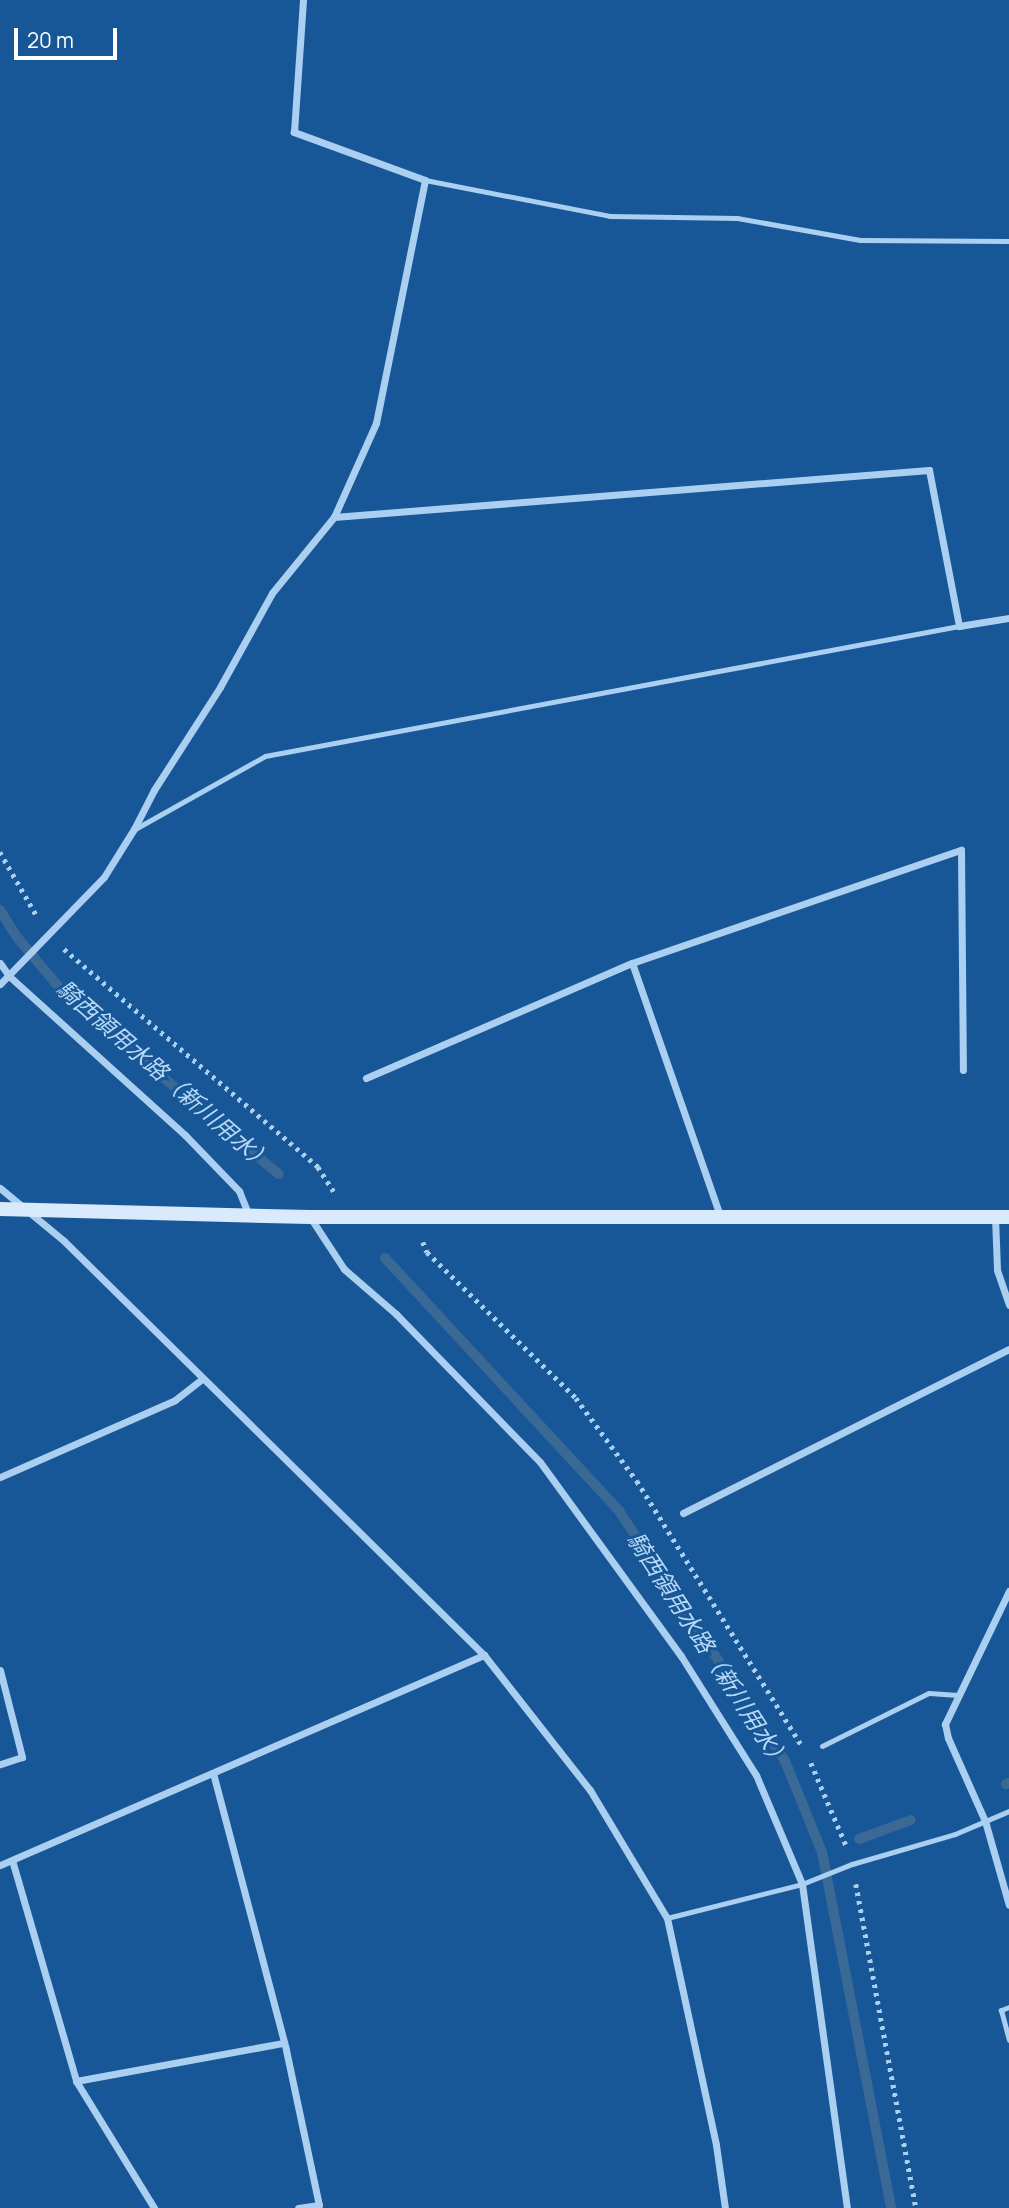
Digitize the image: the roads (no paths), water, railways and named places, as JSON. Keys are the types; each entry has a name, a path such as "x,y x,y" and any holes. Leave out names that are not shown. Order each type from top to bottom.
{"street":[{"path":"0,984 104,877 154,790 220,687 272,593 334,517 376,423 425,180 294,132 303,0"},
{"path":"334,517 929,470 958,626 1009,618"},
{"path":"366,1078 632,963 961,850 963,1070"},
{"path":"0,963 9,976 185,1135 239,1191 249,1216"},
{"path":"632,963 721,1219"},
{"path":"0,1188 64,1241 201,1380 484,1655 590,1790 667,1917 716,2145 725,2208"},
{"path":"0,1209 310,1217 1002,1217 997,1270 1009,1305"},
{"path":"310,1217 344,1269 396,1314 540,1462 681,1656 756,1775 802,1884 847,2208"},
{"path":"683,1513 1009,1349"},
{"path":"0,1477 174,1400 201,1380"},
{"path":"1009,1591 946,1724 948,1738 985,1821 1009,1905"},
{"path":"0,1865 484,1655"},
{"path":"0,1670 22,1757 0,1764"},
{"path":"213,1773 284,2043 319,2205 298,2208"},
{"path":"12,1860 76,2081 154,2208"},
{"path":"76,2081 284,2043"}],"lane":[{"path":"425,180 610,216 737,219 860,240 1009,241"},
{"path":"134,829 265,756 958,626"},
{"path":"822,1745 929,1693 958,1695"},
{"path":"667,1917 802,1884 1009,1811"},
{"path":"1009,2007 1001,2010 1009,2039"}],"waterway":[{"name":"騎西領用水路（新川用水）","path":"0,910 16,936 67,997 279,1174"},
{"name":"騎西領用水路（新川用水）","path":"385,1258 619,1511 785,1761 822,1852 891,2208"},
{"path":"859,1839 911,1820"}]}
